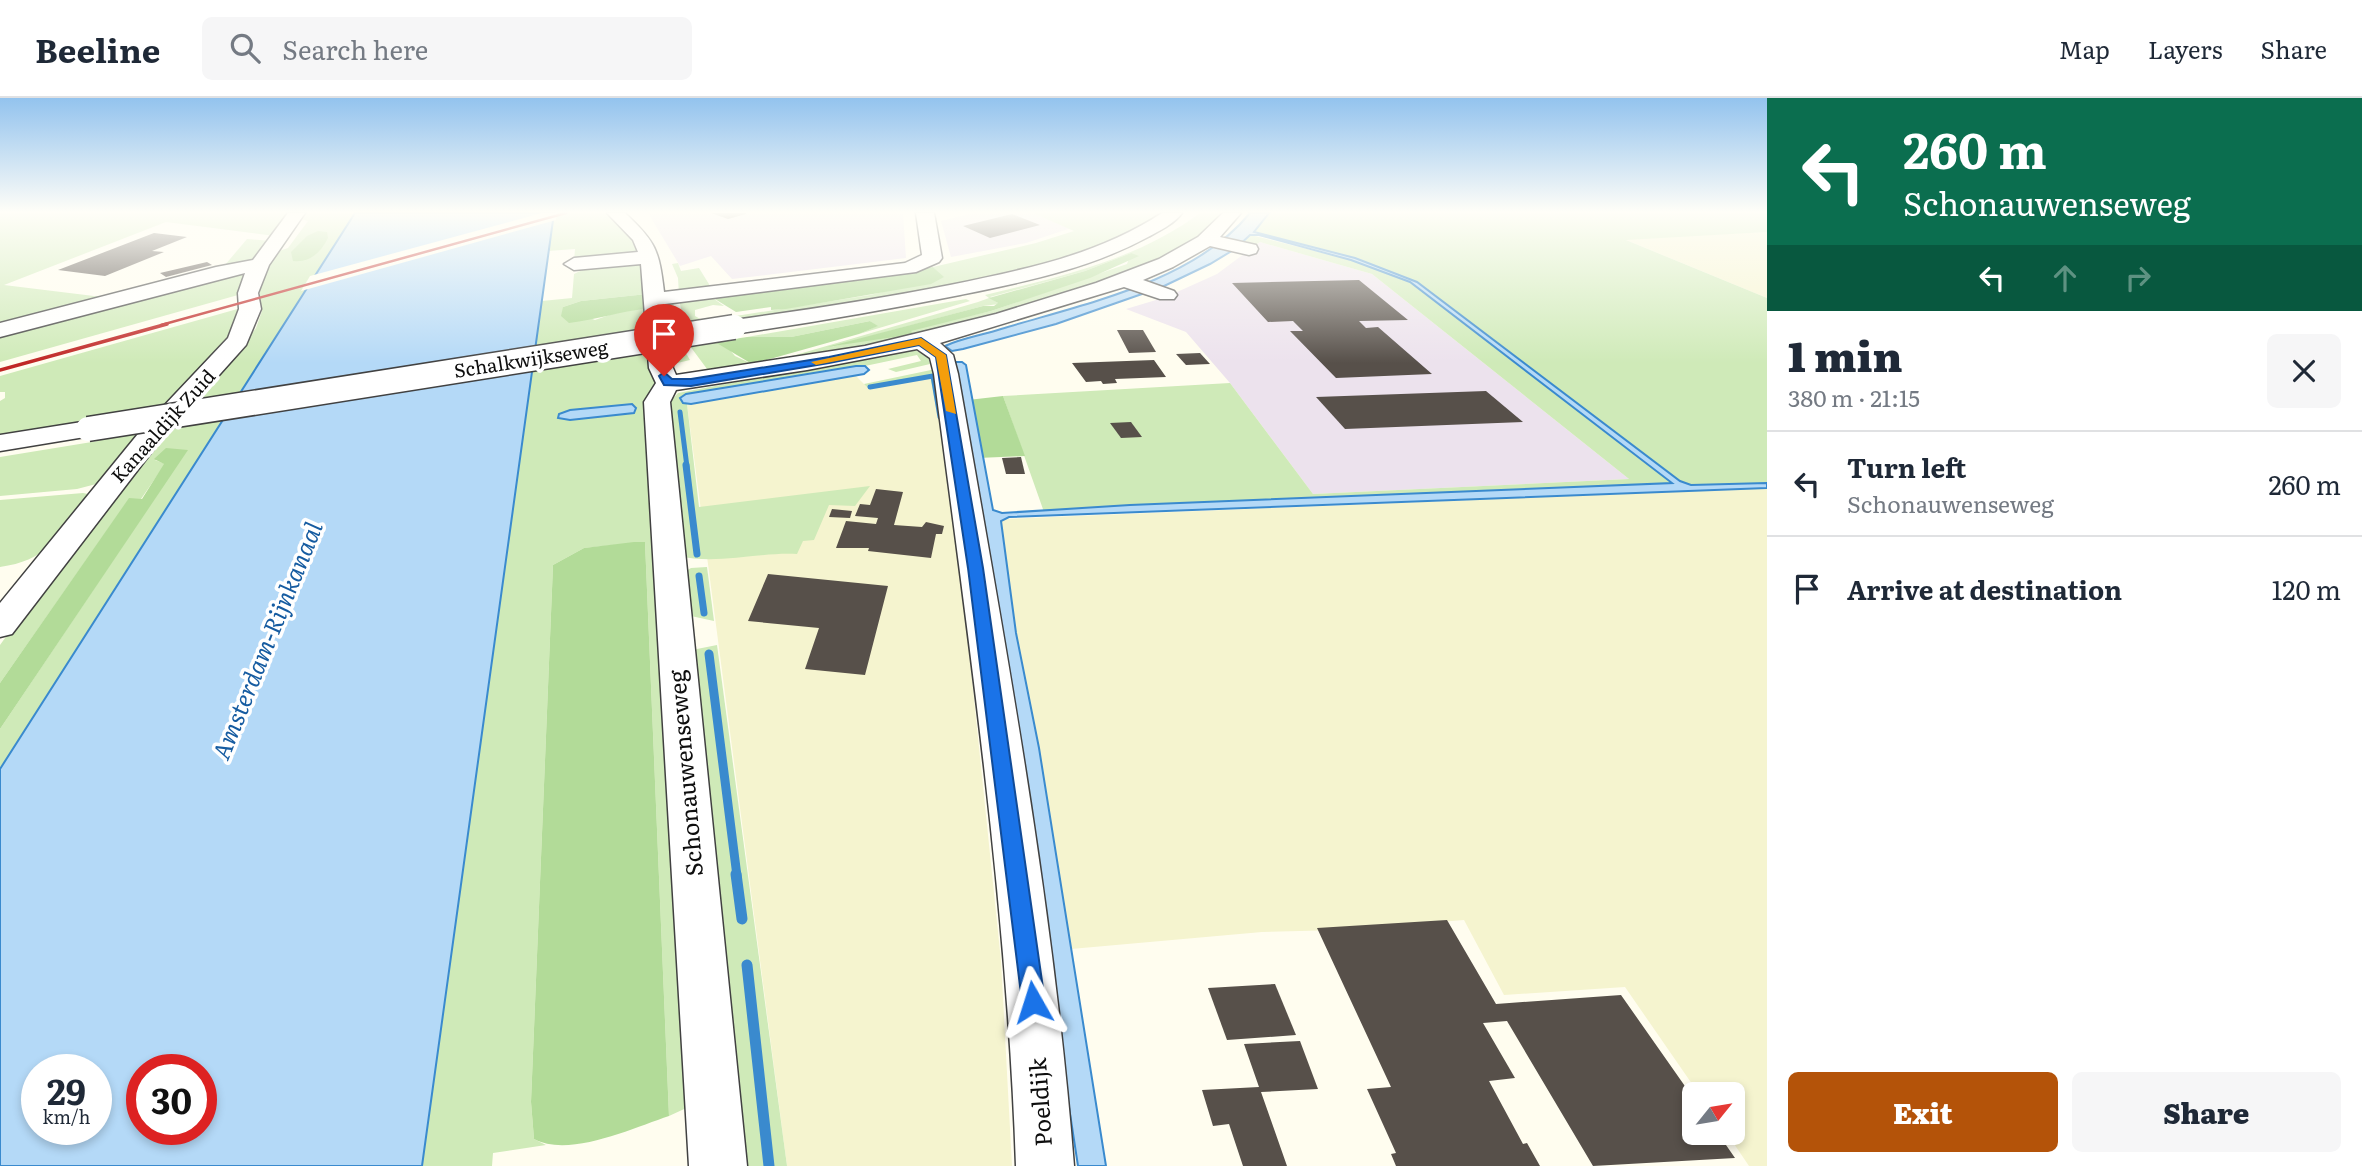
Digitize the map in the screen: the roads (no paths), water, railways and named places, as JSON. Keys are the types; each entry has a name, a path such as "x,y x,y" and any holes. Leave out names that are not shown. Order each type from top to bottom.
{"street":[{"path":"574,264 587,263"},
{"path":"651,263 662,368 668,383 691,382 829,360 921,341 1145,288 1181,263"},
{"path":"656,299 909,268 921,263"},
{"name":"Schalkwijkseweg","path":"0,443 943,293 1067,263"},
{"path":"0,330 223,271 259,265"},
{"name":"Kanaaldijk Zuid","path":"0,626 151,435 239,340 250,309 248,293 259,265"},
{"name":"Poeldijk","path":"921,341 941,355 946,374 976,568 1028,957 1040,1069 1045,1166"},
{"name":"Schonauwenseweg","path":"668,383 657,402 718,1166"}],"water":[{"name":"Amsterdam-Rijnkanaal","path":"323,263 547,263 422,1166 0,1166 0,769"},
{"path":"1188,263 1212,263 1162,287 1056,324 963,349 952,351 945,346 1101,300"},
{"path":"1359,263 1368,263 1417,282 1680,481 1691,485 1767,483 1767,488 1009,517 1001,521 1016,633 1039,748 1106,1166 1078,1166 955,362 966,365 993,510 1002,513 1130,505 1672,483 1410,282"},
{"path":"865,366 869,370 864,374 691,404 683,403 680,398 686,394"},
{"path":"632,404 636,408 634,413 570,420 558,418 559,414 570,410"}],"waterway":[{"path":"870,387 933,376 940,417"},
{"path":"680,412 687,467"},
{"path":"686,465 697,554"},
{"path":"699,576 704,613"},
{"path":"709,654 737,876"},
{"path":"736,874 742,919"},
{"path":"747,965 769,1166"}],"railway":[{"path":"161,325 386,263"},
{"path":"0,370 167,324"}]}
